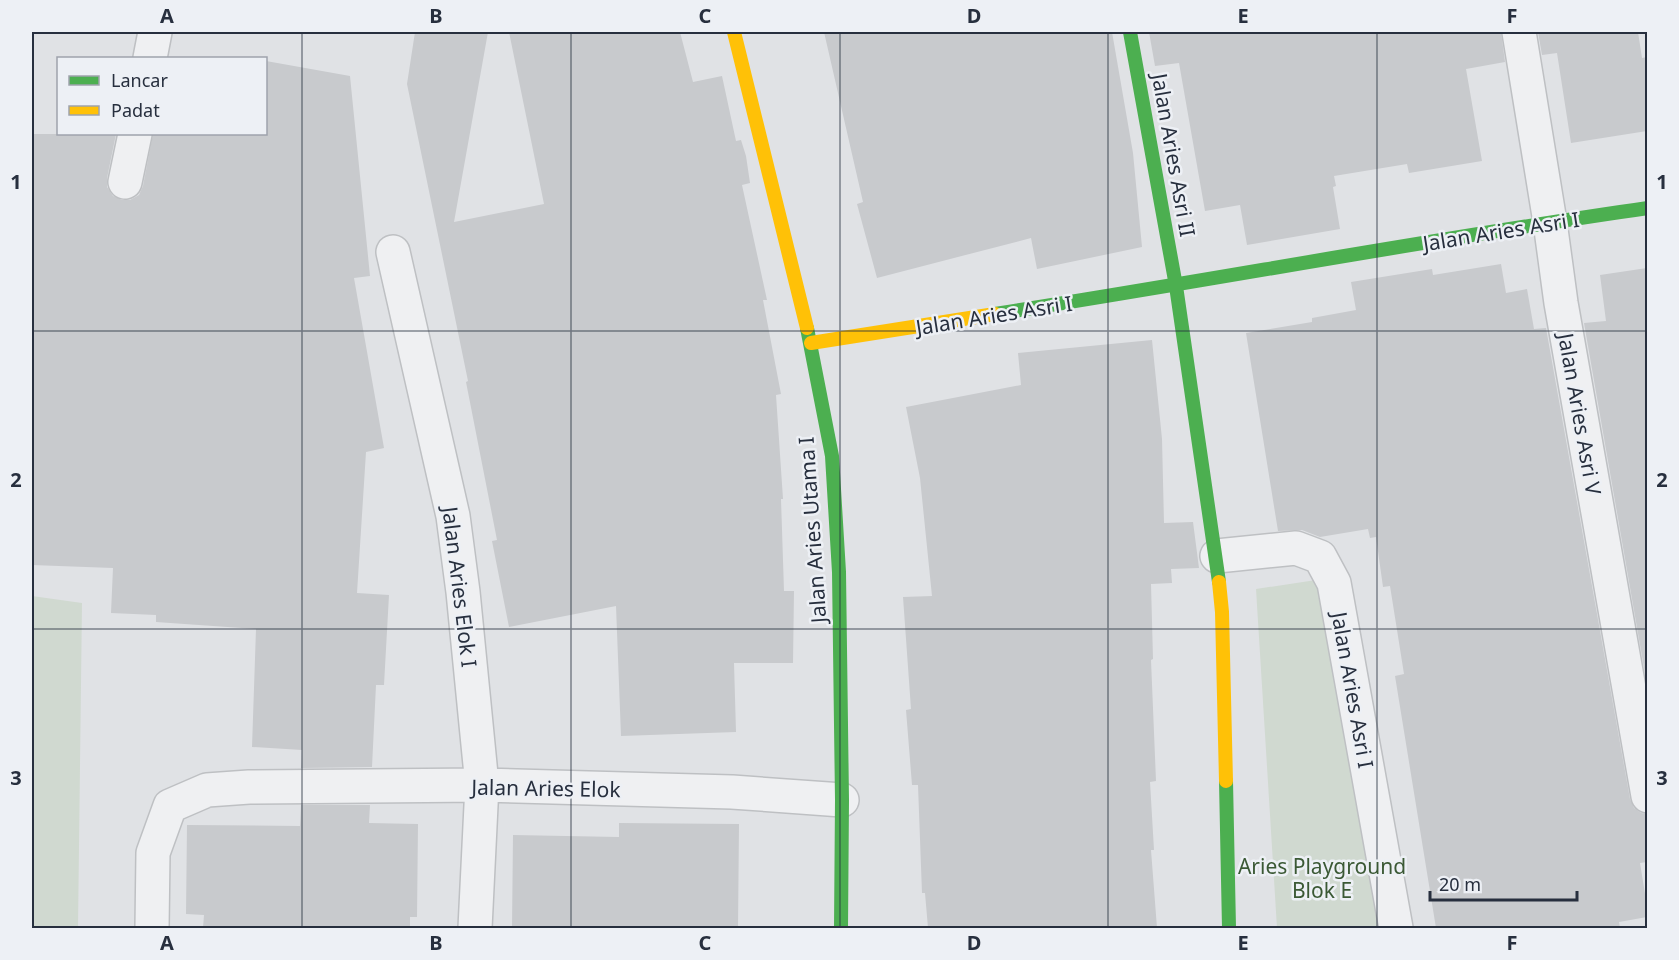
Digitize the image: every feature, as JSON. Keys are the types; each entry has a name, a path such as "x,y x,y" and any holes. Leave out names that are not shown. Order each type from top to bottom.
{"street":[{"path":"150,57 155,32"},
{"name":"Jalan Aries Utama I","path":"734,32 811,343 832,456 839,572 843,800 841,928"},
{"name":"Jalan Aries Asri II","path":"1130,32 1176,286"},
{"name":"Jalan Aries Asri V","path":"1519,32 1561,303 1647,796"},
{"path":"125,182 135,135"},
{"name":"Jalan Aries Asri I","path":"811,343 1176,286 1550,222 1647,208"},
{"name":"Jalan Aries Elok I","path":"393,252 453,516 482,785 475,928"},
{"path":"1176,286 1217,556 1222,612 1229,928"},
{"name":"Jalan Aries Asri I","path":"1217,556 1296,548 1320,557 1334,583 1396,928"},
{"name":"Jalan Aries Elok","path":"152,928 153,853 170,807 207,790 249,787 482,785 732,792 843,800"}],"green space":[{"name":"Aries Playground Blok E","path":"1316,580 1381,928 1277,928 1256,589"},
{"path":"32,596 82,603 78,928 32,928"}],"building":[{"path":"415,32 488,32 454,222 544,204 509,32 680,32 693,82 722,76 736,141 741,140 746,156 750,183 742,185 767,300 763,300 781,394 776,395 783,499 781,499 784,591 794,591 793,663 734,663 736,732 621,736 616,606 509,627 492,541 497,540 466,382 468,381 407,84"},
{"path":"824,32 1112,32 1133,153 1142,247 1037,269 1031,238 877,278 857,204 863,202"},
{"path":"1149,32 1501,32 1505,62 1466,69 1482,161 1409,173 1407,164 1334,176 1336,186 1333,187 1340,229 1247,245 1240,205 1205,211 1179,63 1155,66"},
{"path":"1538,32 1638,32 1642,58 1647,57 1647,131 1571,143 1557,53 1542,55"},
{"path":"267,61 350,76 370,276 354,278 384,448 366,452 357,593 389,595 384,685 376,685 372,767 301,768 302,750 252,747 256,629 156,622 156,615 111,613 113,568 32,565 32,134 116,135 107,187 113,196 122,200 130,200 139,195 143,186 153,135 267,135"},
{"path":"1501,264 1506,293 1527,289 1534,329 1546,328 1630,799 1634,808 1647,814 1647,862 1640,863 1647,917 1619,922 1620,928 1436,928 1395,676 1404,674 1390,586 1383,587 1376,537 1370,538 1368,529 1320,537 1302,530 1278,531 1246,333 1312,322 1312,318 1356,310 1351,282 1432,269 1433,275"},
{"path":"1647,268 1647,685 1584,323 1606,321 1600,275"},
{"path":"1152,340 1162,439 1164,523 1193,522 1199,568 1171,569 1172,583 1151,584 1153,659 1151,660 1156,781 1150,782 1154,850 1151,850 1157,928 928,928 925,893 922,893 918,785 912,785 906,710 911,709 903,597 932,596 920,478 906,407 1021,385 1018,353"},
{"path":"301,805 370,805 369,823 418,824 417,917 410,917 410,928 203,928 204,915 186,914 187,825 300,826"},
{"path":"619,823 739,824 738,928 512,928 513,835 619,837"}],"traffic: fast":[{"path":"1130,32 1176,286 1219,582"},
{"path":"995,314 1648,208"},
{"path":"807,328 832,456 839,572 841,928"},
{"path":"1226,781 1229,928"}],"traffic: slow":[{"path":"734,32 807,328"},
{"path":"811,343 995,314"},
{"path":"1219,582 1222,612 1226,781"}]}
